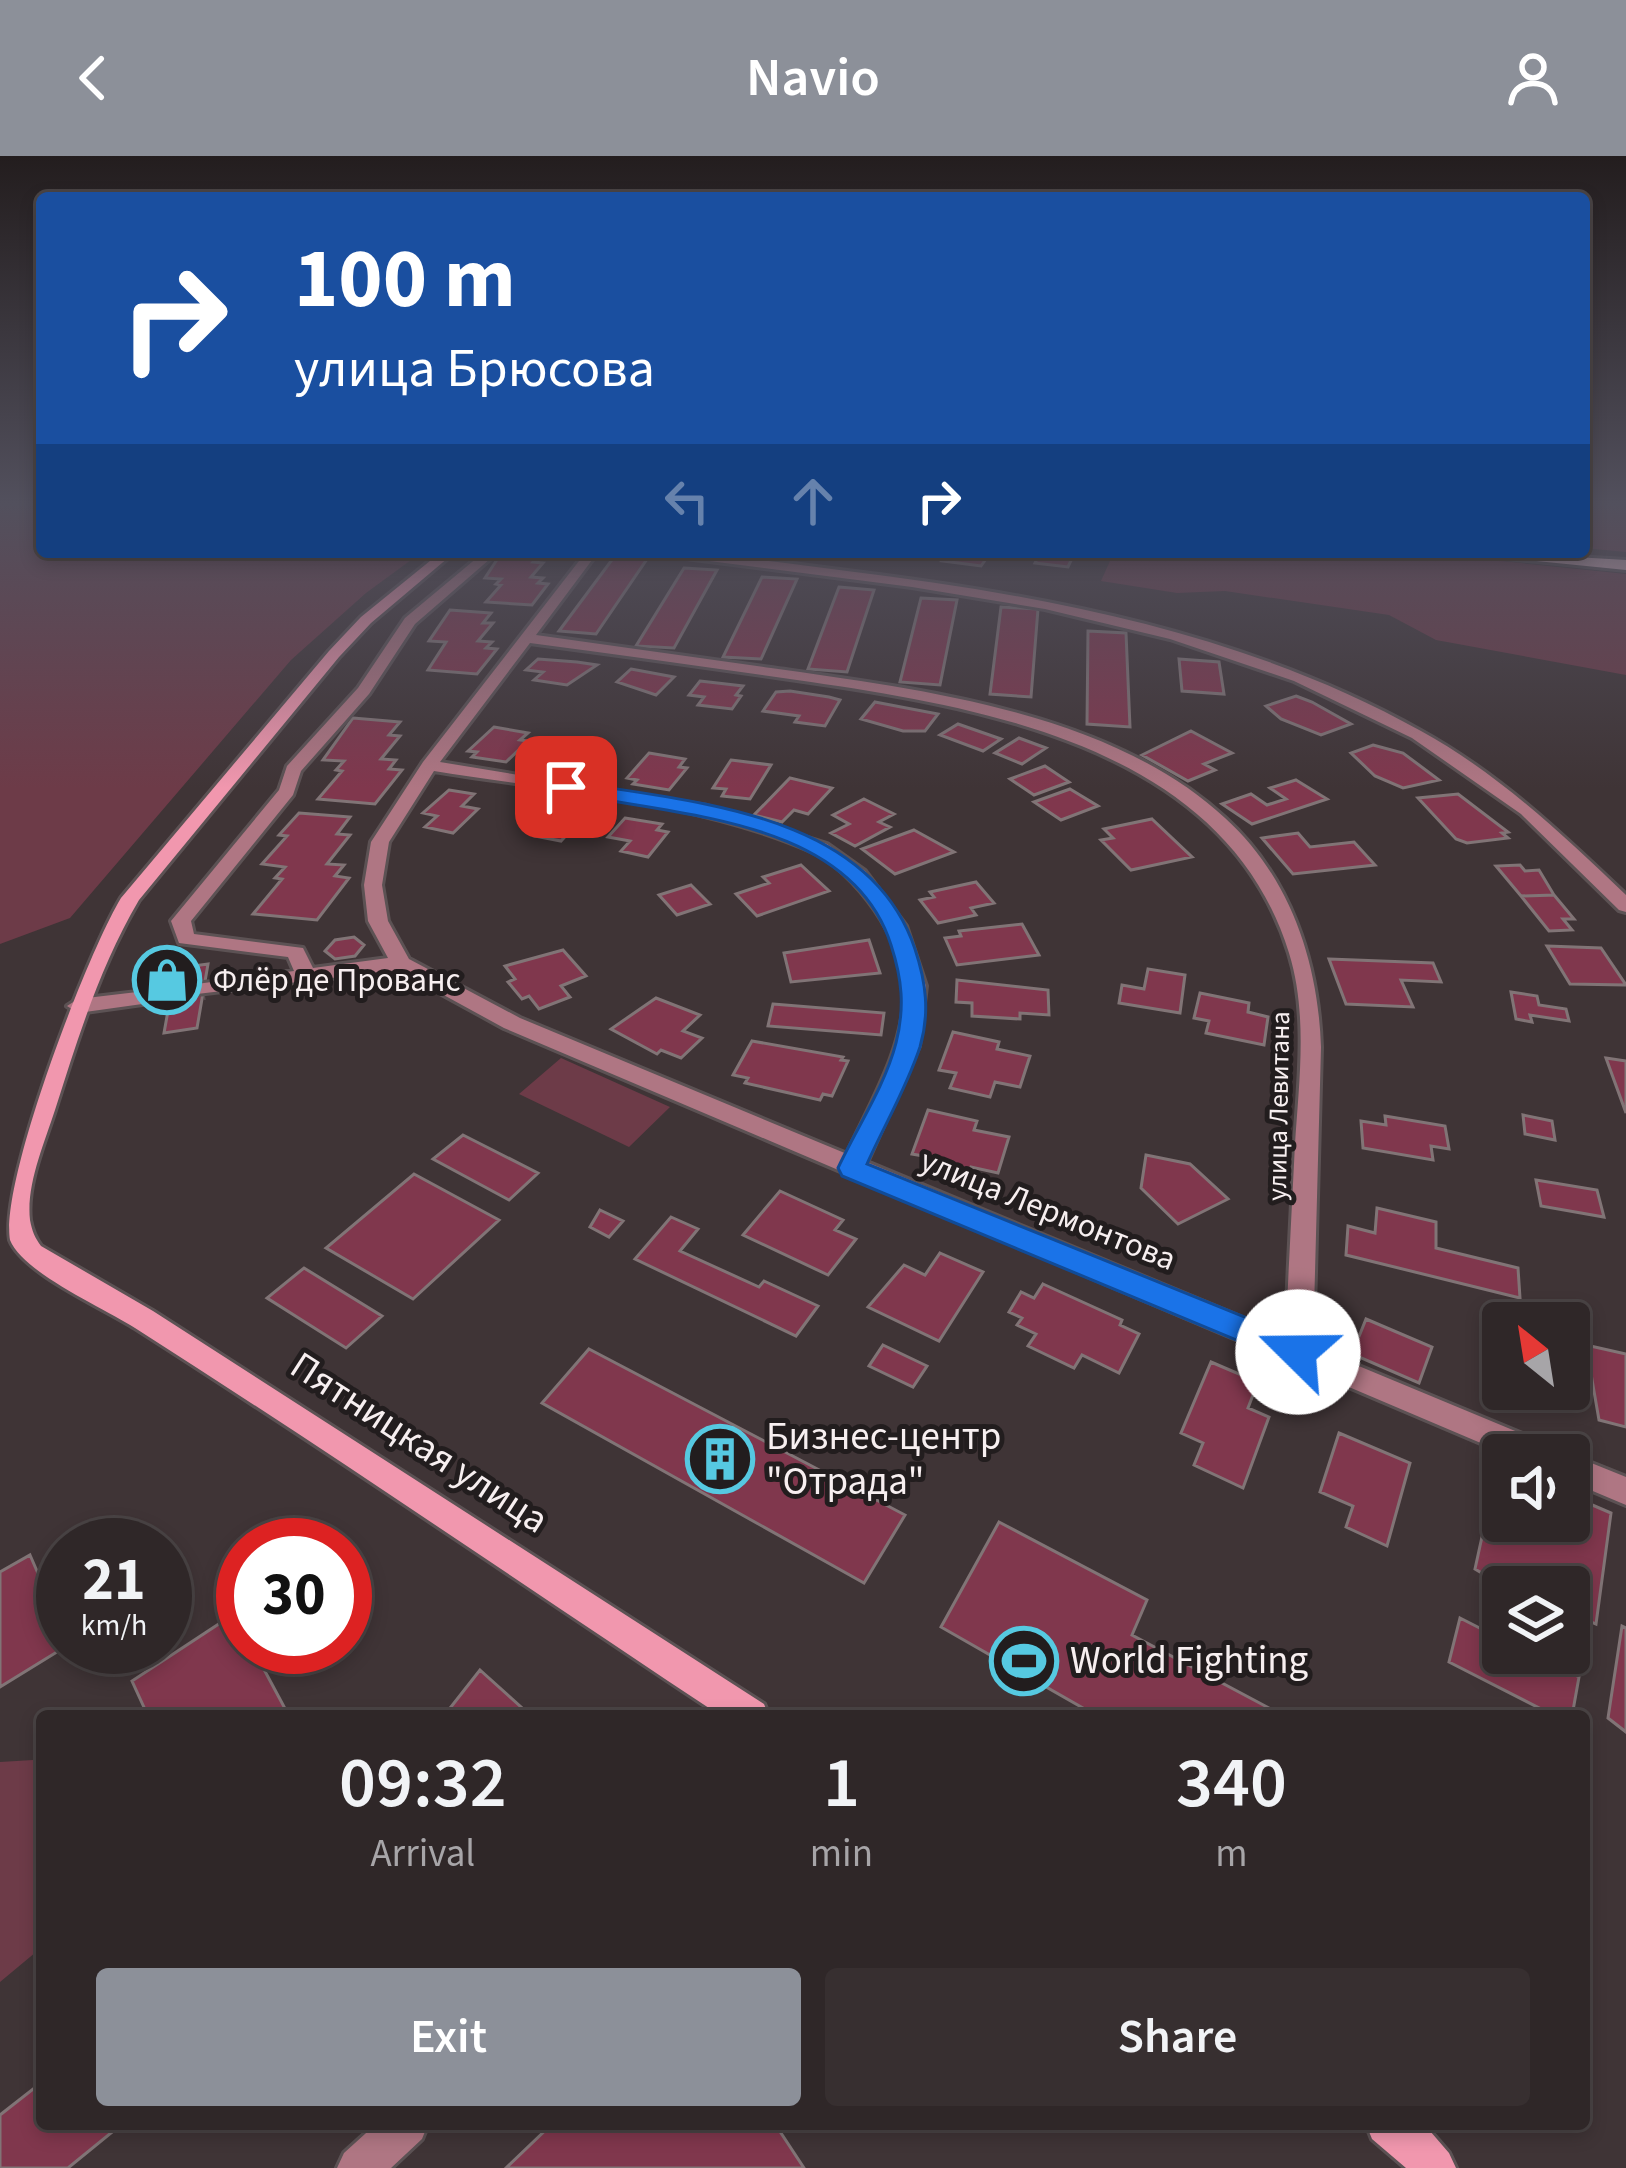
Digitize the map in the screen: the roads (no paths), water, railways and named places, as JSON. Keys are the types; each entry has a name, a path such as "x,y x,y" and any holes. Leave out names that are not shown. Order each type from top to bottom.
{"street":[{"path":"78,1006 130,898 334,653 389,600"},
{"path":"306,976 296,952 186,939 181,921 287,791 293,770 364,691 410,621 435,600"},
{"path":"204,989 401,963 378,921 373,885 380,842 429,765 555,600"},
{"path":"1029,600 1121,618 1243,654 1344,697 1526,806 1626,906"},
{"name":"улица Левитана","path":"526,638 924,693 998,711 1063,732 1122,759 1180,794 1233,835 1279,895 1299,952 1312,1024 1298,1352"},
{"path":"429,765 701,810 821,848 858,875 896,926 916,986 908,1046 851,1168"},
{"name":"улица Лермонтова","path":"401,963 512,1023 1491,1434"},
{"path":"78,1006 171,994"},
{"name":"Пятницкая улица","path":"78,1006 16,1199 22,1239 32,1253 143,1319 743,1710"},
{"path":"1590,1476 1626,1491"},
{"path":"358,2168 400,2130"},
{"path":"1396,2130 1434,2168"}],"tunnel":[{"path":"171,994 204,989"}],"place":[{"name":"Флёр де Прованс","path":"167,980"},
{"name":"Бизнес-центр \"Отрада\"","path":"720,1459"},
{"name":"World Fighting","path":"1024,1661"}]}
